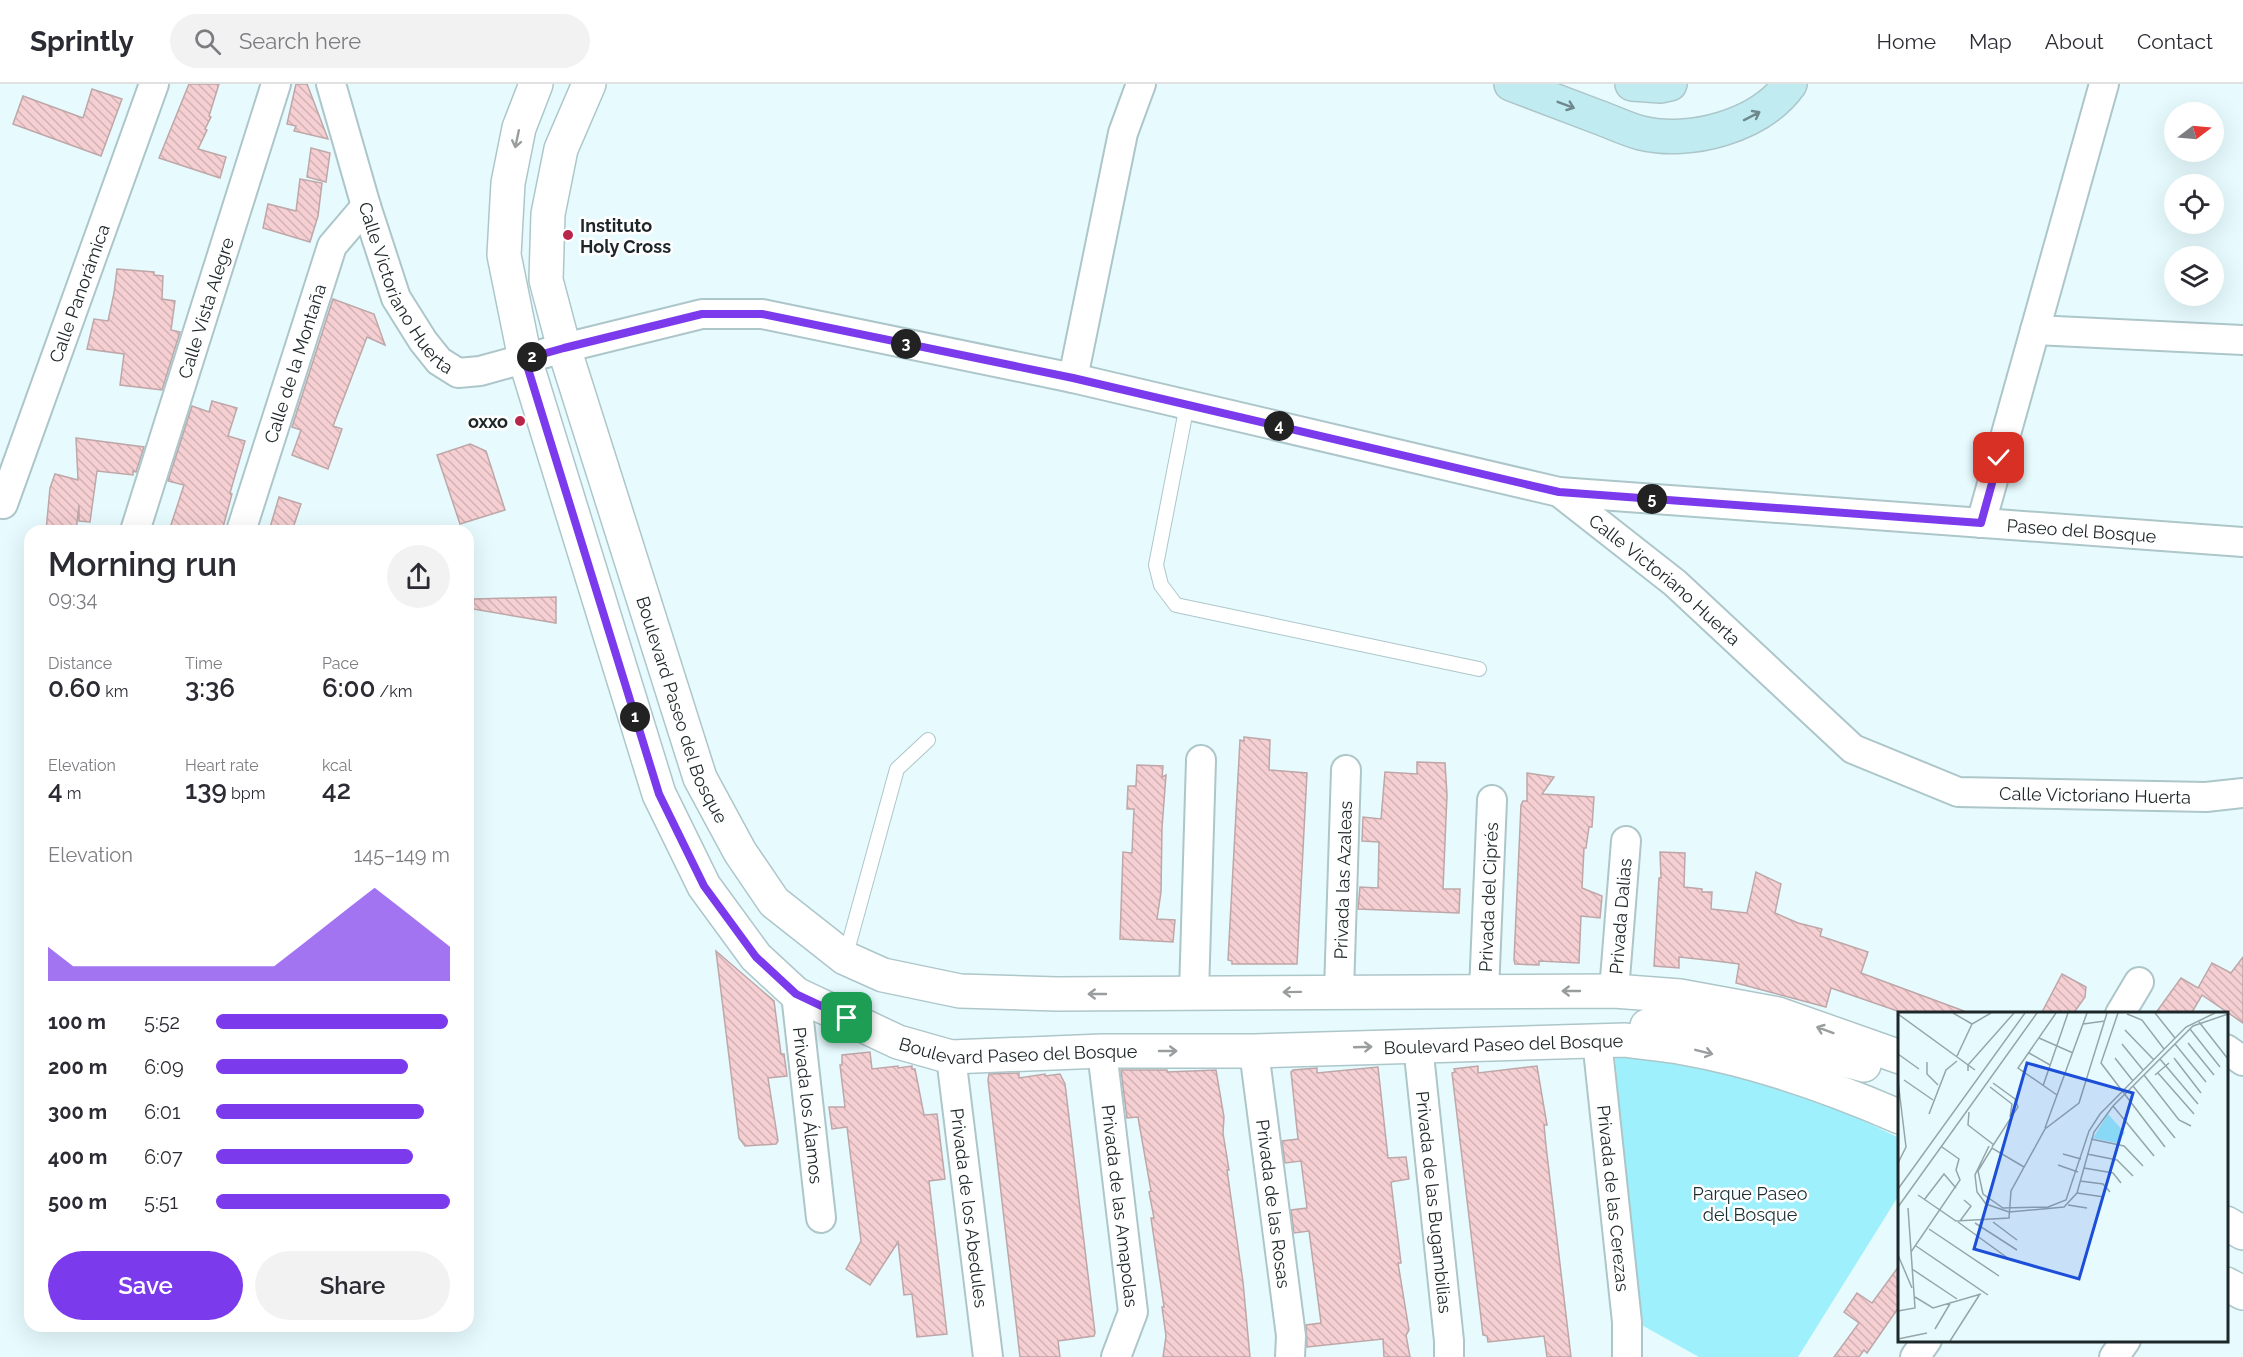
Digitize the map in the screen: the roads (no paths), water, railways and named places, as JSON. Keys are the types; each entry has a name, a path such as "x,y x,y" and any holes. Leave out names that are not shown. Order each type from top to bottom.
{"main road":[{"path":"1511,84 1641,133 1685,137 1727,127 1757,115 1782,95 1790,84"},
{"path":"1632,84 1661,86 1670,84"}],"street":[{"name":"Calle Panorámica","path":"3,504 154,84"},
{"name":"Calle Vista Alegre","path":"137,525 276,84"},
{"name":"Calle Victoriano Huerta","path":"330,84 396,298 423,341 439,361 458,373 480,371 702,314 762,314 1073,378 1559,492 1675,583 1853,749 1958,792 2206,796 2243,793"},
{"name":"Boulevard Paseo del Bosque","path":"536,84 519,128 508,183 504,255 525,359 659,794 704,886 756,957 796,994 898,1042 951,1057 1102,1051 1254,1051 1611,1040 1684,1048 1771,1069 1869,1103 1898,1117"},
{"name":"Boulevard Paseo del Bosque","path":"589,84 561,150 548,214 546,280 564,348 700,778 740,852 774,902 845,958 883,975 960,991 1057,994 1614,991 1680,996 1778,1014 1898,1057"},
{"path":"1073,378 1123,133 1141,84"},
{"path":"1981,523 2104,84"},
{"name":"Calle de la Montaña","path":"244,525 332,246 366,206"},
{"path":"2035,330 2243,340"},
{"name":"Paseo del Bosque","path":"1559,492 2243,542"},
{"path":"1194,993 1201,760"},
{"name":"Privada las Azaleas","path":"1339,991 1346,770"},
{"name":"Privada del Ciprés","path":"1484,992 1492,800"},
{"name":"Privada Dalias","path":"1614,991 1626,841"},
{"path":"2121,1012 2139,982"},
{"name":"Privada los Álamos","path":"796,994 821,1218"},
{"path":"1611,1040 1638,1026 1715,1026 1873,1067 1898,1064"},
{"name":"Privada de las Cerezas","path":"1611,1040 1627,1357"},
{"name":"Privada de las Bugambilias","path":"1418,1045 1449,1357"},
{"path":"2228,1050 2243,1061"},
{"name":"Privada de las Amapolas","path":"1102,1051 1133,1312 1116,1357"},
{"name":"Privada de las Rosas","path":"1254,1051 1291,1336 1290,1357"},
{"name":"Privada de los Abedules","path":"951,1057 988,1357"},
{"path":"2228,1285 2243,1293"},
{"path":"1915,1357 1926,1342"},
{"path":"2114,1357 2125,1342"}],"lane":[{"path":"1187,405 1156,565 1161,585 1176,605 1479,669"},
{"path":"845,958 897,769 928,740"}],"place":[{"name":"Instituto Holy Cross","path":"568,235"},
{"name":"oxxo","path":"520,421"}],"park label":[{"name":"Parque Paseo del Bosque","path":"1750,1203"}]}
